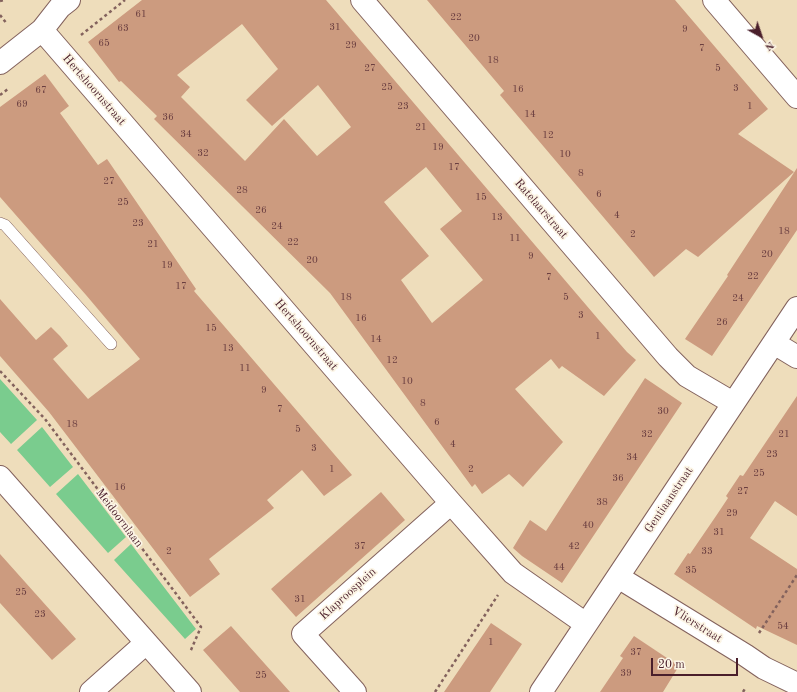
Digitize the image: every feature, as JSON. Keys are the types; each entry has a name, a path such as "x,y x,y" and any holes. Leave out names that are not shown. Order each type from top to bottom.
{"street":[{"path":"0,63 42,30 60,7 69,0"},
{"name":"Ratelaarstraat","path":"362,0 668,357 688,376 733,403"},
{"path":"714,0 797,97"},
{"name":"Hertshoornstraat","path":"42,30 512,573 586,624"},
{"name":"Gentiaanstraat","path":"541,692 797,308"},
{"path":"774,343 797,357"},
{"path":"0,477 190,692"},
{"name":"Klaproosplein","path":"355,692 303,634 450,503"},
{"name":"Vlierstraat","path":"618,577 764,668 797,684"},
{"path":"91,692 146,643"}],"lane":[{"path":"0,223 5,225 112,344"}],"path":[{"path":"0,1 4,0"},
{"name":"Meidoornlaan","path":"0,371 45,419 202,627 191,650 171,670"},
{"path":"435,692 512,573"},
{"path":"745,655 797,575"}],"green space":[{"path":"0,379 37,420 11,444 0,432"},
{"path":"42,427 73,467 50,487 17,450"},
{"path":"78,474 126,537 108,553 56,494"},
{"path":"131,544 196,629 185,639 114,560"}],"building":[{"path":"142,0 326,0 598,319 636,360 604,396 562,366 559,369 551,359 515,389 563,442 523,487 509,474 482,494 475,484 472,487 330,293 154,119 157,116 121,81 119,82 88,42","holes":["242,24 278,69 246,100 272,126 318,85 351,127 317,156 284,119 245,161 181,97 190,87 177,75","426,167 462,211 440,229 483,280 432,323 401,280 429,256 384,202"]},
{"path":"427,0 675,0 768,109 738,134 794,172 698,257 686,249 654,277 500,95 504,91"},
{"path":"45,74 69,106 60,113 98,165 107,159 196,289 194,291 352,475 324,496 302,470 267,500 274,508 209,559 220,574 190,597 49,412 0,356 0,299 36,340 51,327 60,336 68,346 53,359 88,399 140,359 0,197 0,107"},
{"path":"797,168 797,230 712,356 685,339 728,276 727,275"},
{"path":"645,378 682,403 562,583 522,556 513,548 530,520 546,531"},
{"path":"797,396 797,516 775,501 750,538 797,569 797,645 757,626 756,629 674,574 688,553 690,554 728,498 726,496 740,475 743,476"},
{"path":"381,492 405,520 296,617 271,589"},
{"path":"0,554 76,639 52,660 0,603"},
{"path":"491,623 522,644 490,692 444,692"},
{"path":"231,626 290,692 240,692 203,650"},
{"path":"634,636 679,666 663,692 600,692 623,658 620,656"}]}
